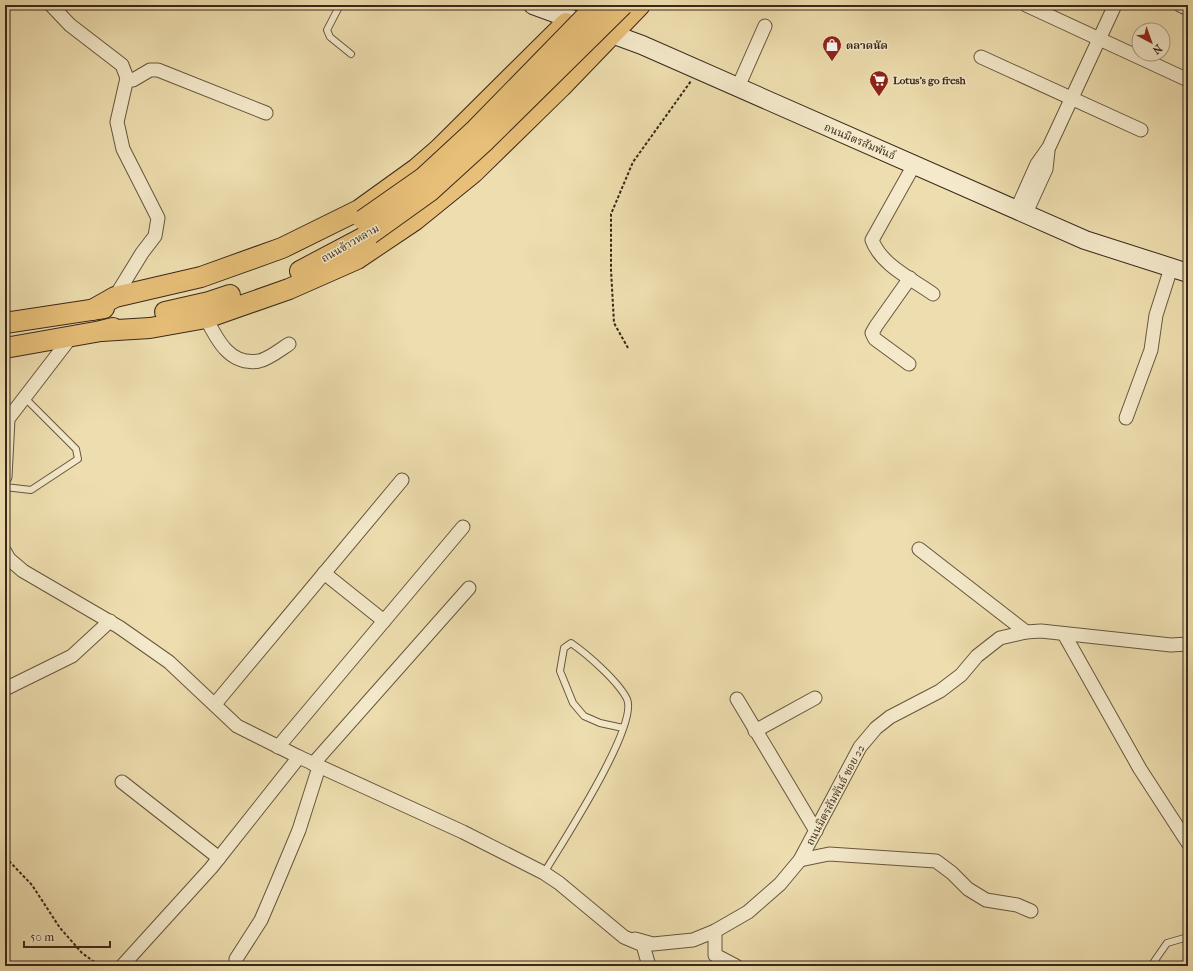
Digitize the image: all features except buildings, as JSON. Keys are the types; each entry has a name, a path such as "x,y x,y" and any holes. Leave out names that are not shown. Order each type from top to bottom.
{"main road":[{"name":"ถนนข้าวหลาม","path":"5,323 92,310 204,289 289,260 366,227 476,129 597,5"},
{"name":"ถนนข้าวหลาม","path":"5,348 101,331 150,316 209,302 295,274 366,227 430,191 486,140 623,5"},
{"path":"101,331 150,328 206,318 289,289 356,259 416,220 473,173 561,87 640,5"},
{"path":"92,310 115,297 201,277 282,248 359,210 416,169 439,149 577,12"},
{"path":"529,60 545,52 563,49 570,53 573,61 573,67 561,87"},
{"path":"439,149 459,135 468,136 481,147 483,154 473,173"}],"street":[{"path":"51,5 70,25 122,65 127,78 117,122 123,149 158,218 155,236 142,253 115,297"},
{"name":"ถนนมิตรสัมพันธ์","path":"533,5 577,12 612,34 738,87 1020,213 1084,240 1188,274"},
{"path":"1026,5 1188,80"},
{"path":"1020,213 1037,164 1049,148 1115,5"},
{"path":"1180,5 1188,9"},
{"path":"738,87 765,26"},
{"path":"981,57 1141,130"},
{"path":"127,78 133,80 150,70 158,70 266,114"},
{"path":"914,165 872,240 874,247 883,258 932,294"},
{"path":"1126,418 1151,350 1156,314 1171,268"},
{"path":"909,364 875,339 872,333 910,278"},
{"path":"206,318 228,354 243,361 260,361 290,344"},
{"path":"5,477 7,422 24,397 72,337"},
{"path":"215,704 402,480"},
{"path":"278,747 463,527"},
{"path":"919,549 1026,632"},
{"path":"5,552 9,559 23,572 110,621 169,662 237,726 316,765 463,832 559,882 624,936 643,945 649,966"},
{"path":"324,573 384,621"},
{"path":"236,959 261,920 299,830 316,765 469,588"},
{"path":"5,689 72,656 110,621"},
{"name":"ถนนมิตรสัมพันธ์ ซอย 22","path":"624,936 653,944 693,940 715,931 748,912 780,884 800,860 860,747 876,728 890,717 940,691 961,675 977,656 1000,638 1026,632 1041,631 1171,645 1188,644"},
{"path":"1064,634 1140,769 1188,843"},
{"path":"755,731 815,698"},
{"path":"737,699 816,831"},
{"path":"122,966 219,858 299,757"},
{"path":"122,782 219,858"},
{"path":"800,860 829,854 936,861 952,873 968,889 986,900 1018,905 1031,911"},
{"path":"715,931 715,955 736,966"}],"lane":[{"path":"340,5 327,30 330,37 351,54"},
{"path":"5,487 31,490 78,459 76,449 24,397"},
{"path":"544,873 603,773 623,728 628,709 627,699 614,682 587,654 571,643 564,648 560,671 573,703 584,716 600,723 623,728"},
{"path":"1151,966 1167,944 1188,937"}],"path":[{"path":"628,348 614,323 611,270 611,214 633,162 699,70"},
{"path":"5,852 9,861 32,885 60,928 82,953 100,966"}],"place":[{"name":"ตลาดนัด","path":"832,62"},
{"name":"Lotus's go fresh","path":"879,97"}]}
